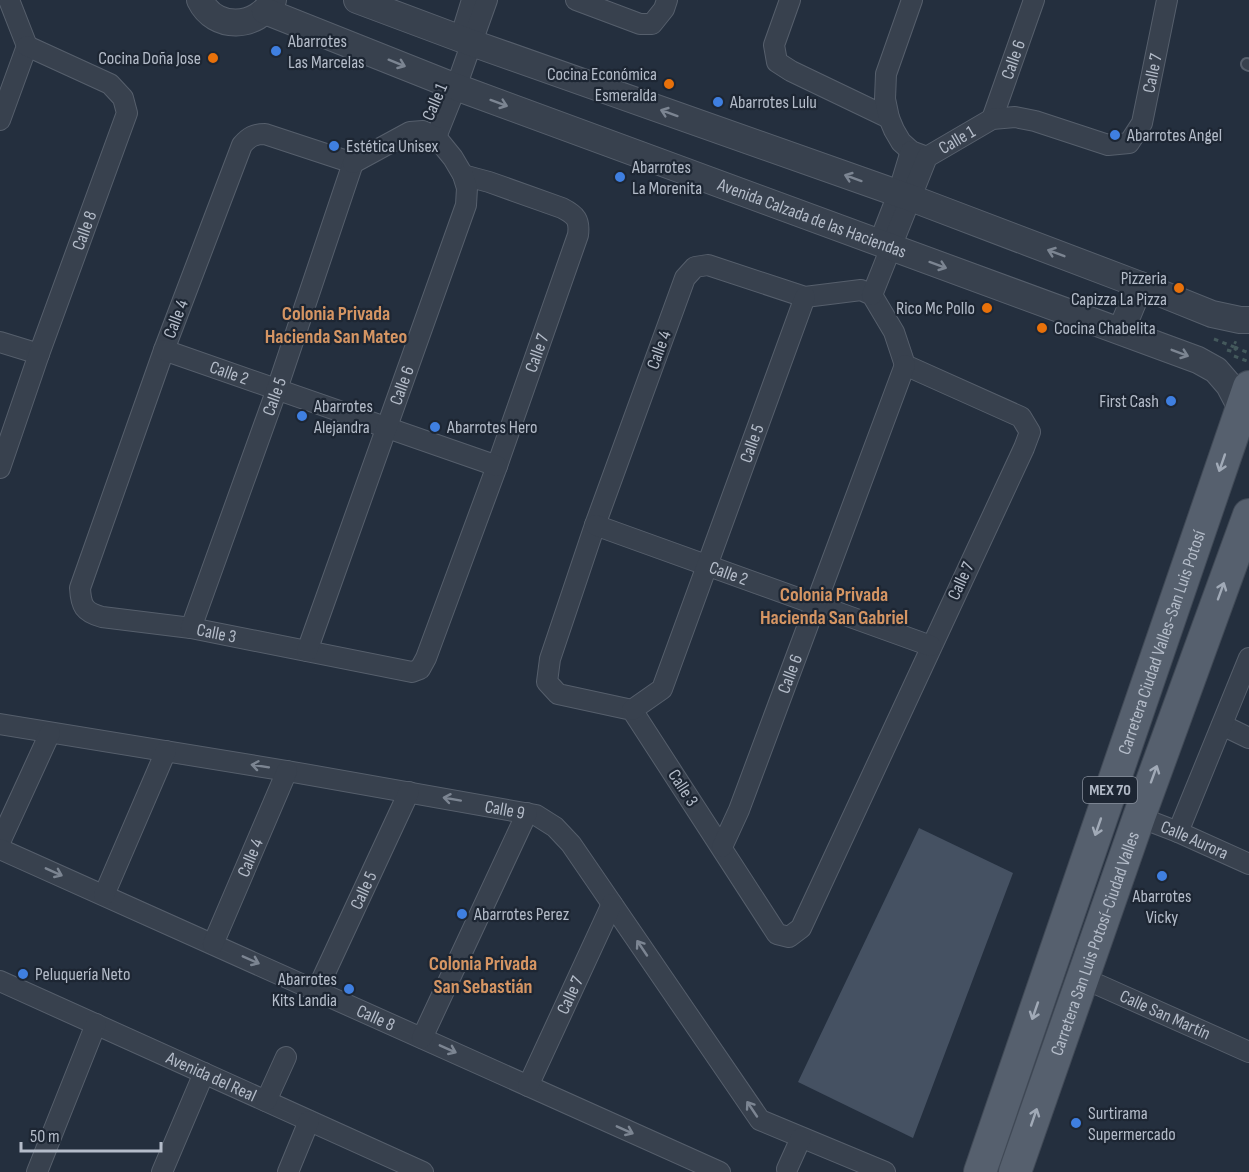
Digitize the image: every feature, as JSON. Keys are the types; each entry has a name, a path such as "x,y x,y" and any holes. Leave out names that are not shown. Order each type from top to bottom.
{"main road":[{"name":"Carretera Ciudad Valles-San Luis Potosí","path":"980,1172 1245,397"},
{"name":"Carretera San Luis Potosí-Ciudad Valles","path":"1019,1170 1139,817 1249,514"}],"street":[{"path":"200,0 209,13 218,19 237,23 247,22 257,17 269,6"},
{"path":"357,0 466,41 904,196 1212,314 1249,320"},
{"name":"Calle 1","path":"466,41 472,0"},
{"name":"Calle 1","path":"353,163 410,132 430,134 466,41 487,0"},
{"path":"576,0 640,24 652,24 664,9 667,0"},
{"path":"790,0 774,45 777,62 889,118"},
{"path":"912,0 886,74 885,99 889,118 901,142 919,154"},
{"name":"Calle 6","path":"992,119 1034,0"},
{"name":"Calle 7","path":"1129,143 1142,123 1167,0"},
{"path":"0,120 27,46 7,1"},
{"name":"Avenida Calzada de las Haciendas","path":"269,6 450,84 1198,360 1216,370 1228,385 1245,397"},
{"name":"Calle 8","path":"0,468 127,113 123,98 110,84 27,46"},
{"name":"Calle 1","path":"866,293 919,154 992,119 1015,117 1108,145 1129,143"},
{"name":"Calle 4","path":"84,608 80,598 80,588 164,350 242,146 248,138 256,134 266,134 353,163"},
{"name":"Calle 6","path":"307,651 466,205 467,188 463,175 453,158 430,134"},
{"name":"Calle 5","path":"191,628 353,163"},
{"name":"Calle 7","path":"420,669 497,466 578,235 579,226 577,219 562,208 463,175"},
{"name":"Calle 4","path":"632,710 558,694 547,682 550,659 595,525 685,278 695,267 708,265 805,297"},
{"path":"1121,331 1140,285"},
{"path":"805,297 866,293 894,332 905,365"},
{"name":"Calle 5","path":"632,710 662,689 805,297"},
{"path":"0,342 39,354"},
{"name":"Calle 2","path":"164,350 497,466"},
{"name":"Calle 6","path":"722,847 739,810 905,365"},
{"name":"Calle 7","path":"789,937 801,928 1030,432 1020,417 905,365"},
{"name":"Calle 2","path":"595,525 931,646"},
{"name":"Calle 3","path":"84,608 91,614 102,617 191,628 411,672 420,669"},
{"path":"1178,832 1249,658"},
{"name":"Calle 3","path":"632,710 777,934 789,937"},
{"name":"Calle 9","path":"0,724 537,815 555,827 571,844 760,1120 885,1172"},
{"path":"1222,725 1249,738"},
{"path":"0,842 50,733"},
{"path":"104,895 166,751"},
{"name":"Calle 4","path":"213,944 287,771"},
{"name":"Calle 5","path":"317,990 409,792"},
{"path":"422,1038 527,813"},
{"name":"Calle Aurora","path":"1139,817 1249,864"},
{"name":"Calle 8","path":"0,849 720,1172"},
{"name":"Calle 7","path":"528,1086 612,904"},
{"name":"Calle San Martín","path":"1083,978 1249,1052"},
{"name":"Avenida del Real","path":"0,981 420,1171"},
{"path":"38,1172 96,1024"},
{"path":"266,1101 286,1057"},
{"path":"162,1172 204,1073"},
{"path":"288,1172 309,1121"},
{"path":"783,1171 801,1138"}],"path":[{"path":"1211,333 1238,344 1234,352 1213,344"},
{"path":"1205,335 1249,353"},
{"path":"1219,350 1249,362"}],"building":[{"path":"919,828 1013,873 913,1138 798,1082"}],"place":[{"name":"Abarrotes Las Marcelas","path":"276,51"},
{"name":"Cocina Doña Jose","path":"213,58"},
{"name":"Cocina Económica Esmeralda","path":"669,84"},
{"name":"Abarrotes Lulu","path":"718,102"},
{"name":"Abarrotes Angel","path":"1115,135"},
{"name":"Estética Unisex","path":"334,146"},
{"name":"Abarrotes La Morenita","path":"620,177"},
{"name":"Pizzeria Capizza La Pizza","path":"1179,288"},
{"name":"Rico Mc Pollo","path":"987,308"},
{"name":"Cocina Chabelita","path":"1042,328"},
{"name":"First Cash","path":"1171,401"},
{"name":"Abarrotes Alejandra","path":"302,416"},
{"name":"Abarrotes Hero","path":"435,427"},
{"name":"Abarrotes Vicky","path":"1162,876"},
{"name":"Abarrotes Perez","path":"462,914"},
{"name":"Peluquería Neto","path":"23,974"},
{"name":"Abarrotes Kits Landia","path":"349,989"},
{"name":"Surtirama Supermercado","path":"1076,1123"}],"district":[{"name":"Colonia Privada Hacienda San Mateo","path":"336,326"},
{"name":"Colonia Privada Hacienda San Gabriel","path":"834,606"},
{"name":"Colonia Privada San Sebastián","path":"483,976"}]}
